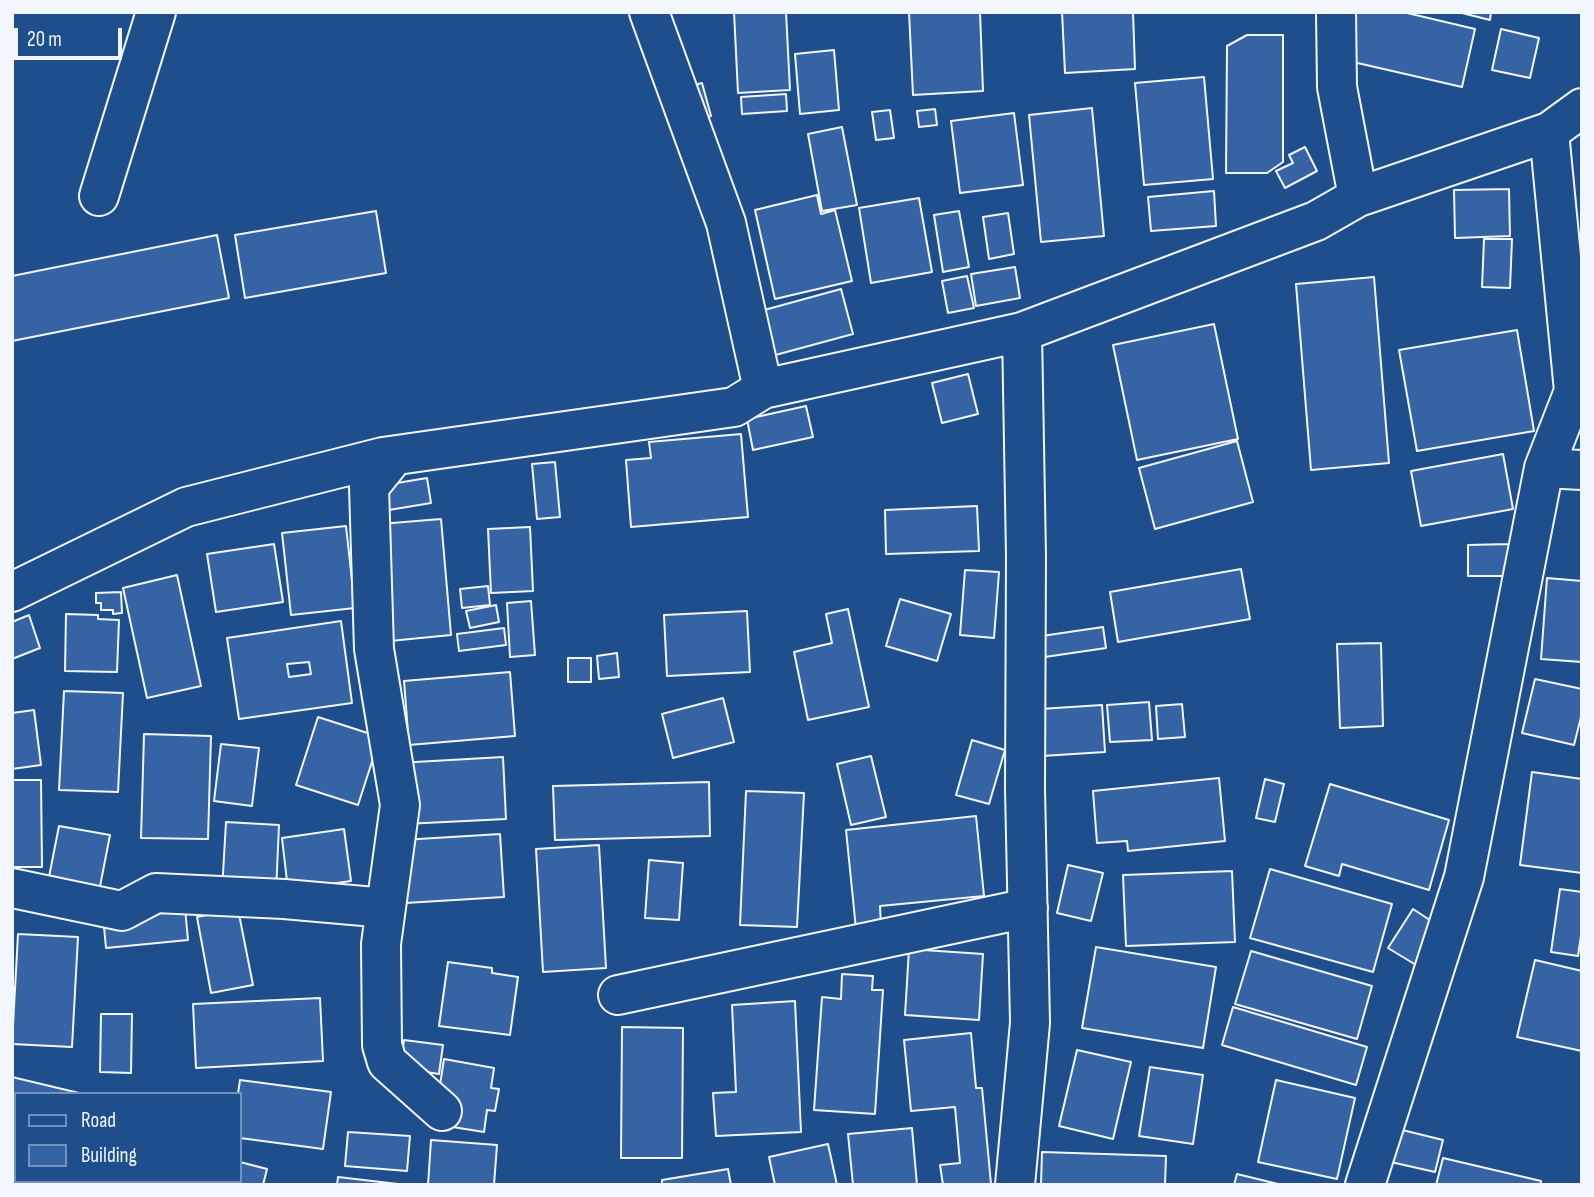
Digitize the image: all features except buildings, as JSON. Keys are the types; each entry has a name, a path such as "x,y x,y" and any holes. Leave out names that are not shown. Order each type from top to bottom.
{"street":[{"path":"99,196 156,12"},
{"path":"649,12 726,223 763,389"},
{"path":"1336,12 1337,87 1358,197"},
{"path":"12,592 186,507 394,456 734,407 763,389 1022,332 1315,221 1358,197 1549,132 1582,108"},
{"path":"1365,1185 1464,877 1544,468 1574,391 1549,132"},
{"path":"1015,1185 1030,1023 1025,789 1026,556 1022,332"},
{"path":"394,456 369,487 374,649 400,805 381,944 382,1045 387,1062 442,1111"},
{"path":"1544,468 1582,470"},
{"path":"12,888 122,911 156,893 284,899 386,908"},
{"path":"618,995 1028,908"}]}
